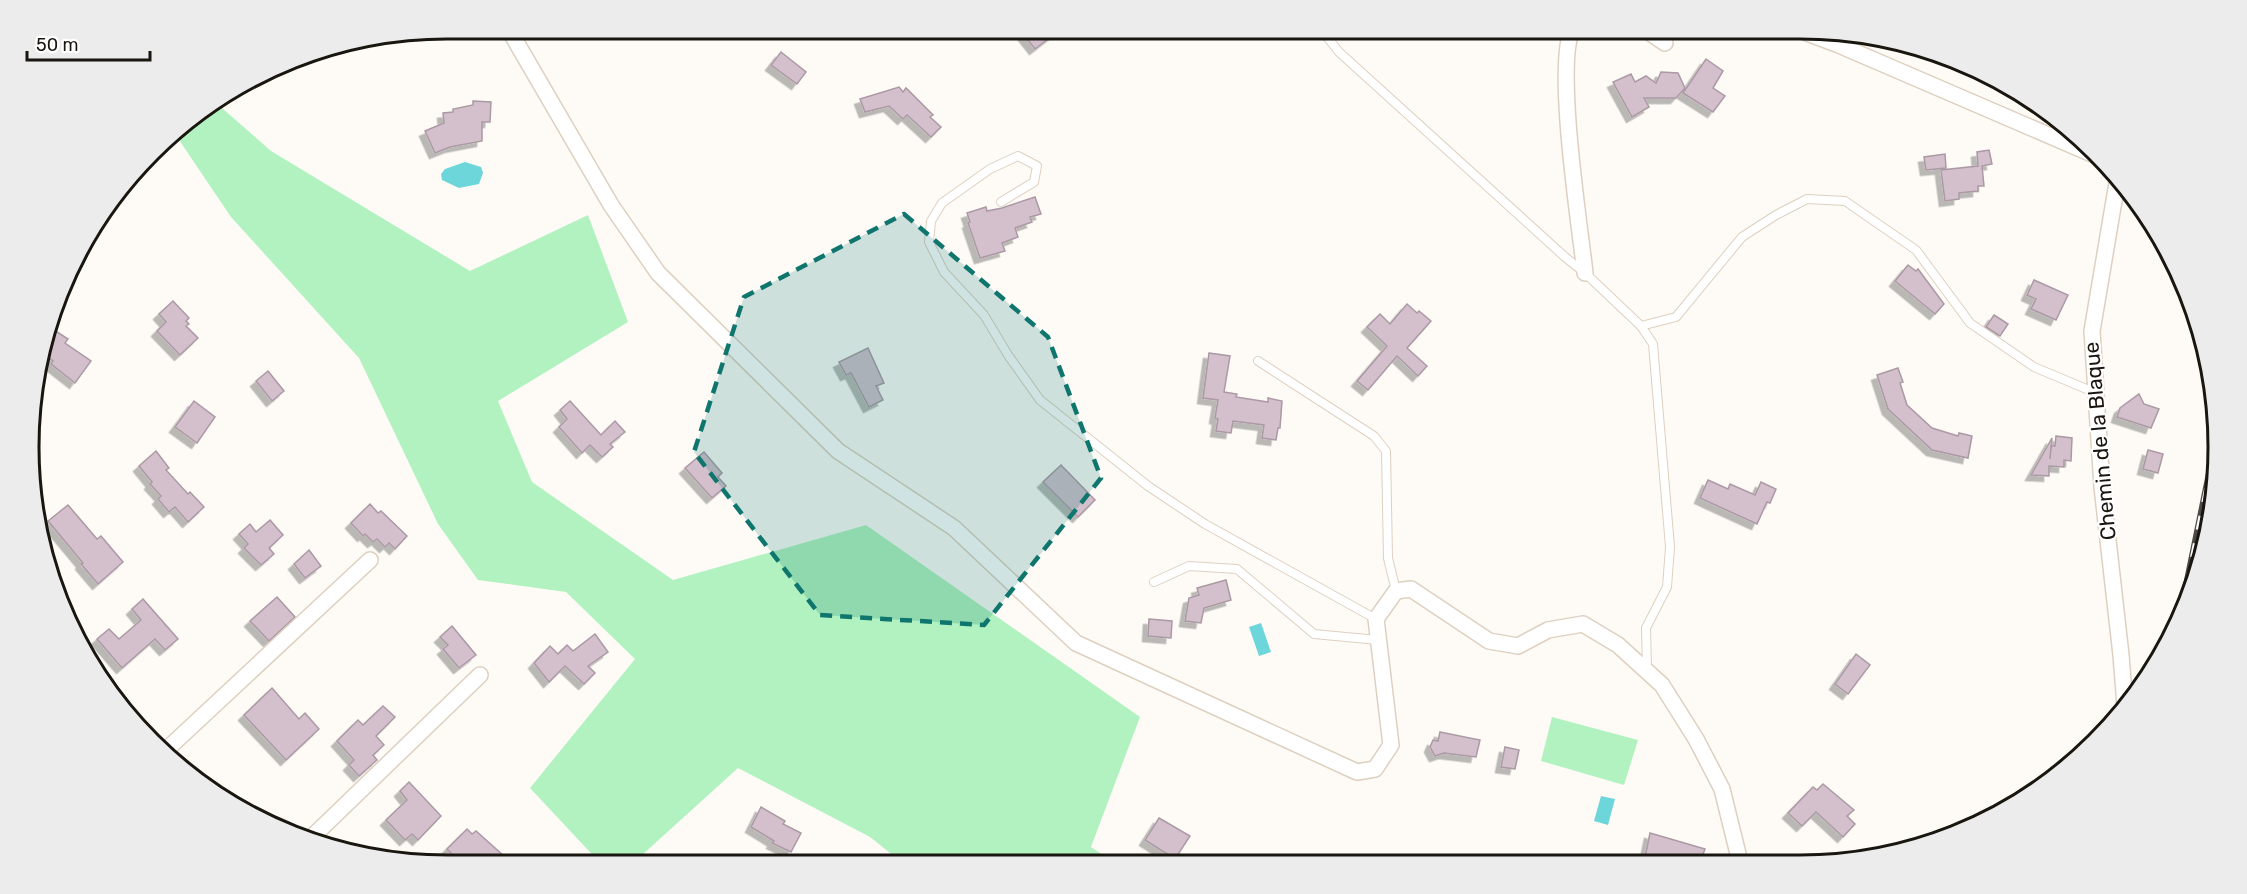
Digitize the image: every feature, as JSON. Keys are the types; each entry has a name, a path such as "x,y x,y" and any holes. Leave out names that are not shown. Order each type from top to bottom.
{"street":[{"path":"514,39 611,204 658,273 838,451 954,528 1076,643 1357,772 1375,769 1391,745 1376,619 1396,591 1411,589 1489,641 1518,646 1548,630 1583,624 1618,645 1662,685 1696,739 1722,789 1738,855"},
{"path":"1569,39 1566,70 1569,122 1585,273"},
{"path":"1659,39 1665,43"},
{"path":"1826,40 2076,147"},
{"name":"Chemin de la Blaque","path":"2116,189 2092,332 2102,487 2124,695"},
{"path":"170,746 370,560"},
{"path":"316,833 480,675"}],"lane":[{"path":"1329,39 1339,52 1585,273 1641,326 1653,344 1670,547 1667,587 1646,628 1647,671"},
{"path":"1001,202 1034,182 1037,166 1018,156 990,169 942,203 931,221 928,242 944,272 984,315 1008,355 1040,400 1148,486 1205,524 1376,619"},
{"path":"1641,326 1676,317 1742,237 1776,215 1807,199 1845,201 1916,250 1970,323 2034,367 2096,393"},
{"path":"1258,361 1374,436 1386,451 1388,558 1396,591"},
{"path":"1154,582 1189,566 1237,569 1314,634 1378,640"}],"highlighted area":[{"path":"904,214 1048,337 1101,478 984,625 820,615 694,452 744,297"}],"green space":[{"path":"221,107 271,151 470,271 588,215 628,322 498,401 532,482 673,580 866,525 1140,717 1091,847 1103,855 893,855 870,837 738,768 642,855 593,855 530,788 635,659 566,592 478,580 438,524 359,358 231,217 179,139"},
{"path":"1552,717 1638,740 1624,785 1541,761"}],"water":[{"path":"465,162 481,167 483,173 479,184 459,188 442,180 441,174 445,169"},
{"path":"1261,623 1271,652 1259,656 1249,627"},
{"path":"1601,796 1615,799 1608,825 1594,821"}],"building":[{"path":"1027,39 1048,39 1035,49"},
{"path":"781,52 806,72 797,84 771,65"},
{"path":"1706,59 1723,71 1713,88 1725,96 1713,112 1683,93"},
{"path":"1661,72 1678,73 1685,88 1676,98 1644,98 1649,107 1632,117 1613,82 1631,74 1635,82 1646,76 1656,83"},
{"path":"899,87 903,92 906,88 933,115 930,117 941,127 931,137 907,115 903,119 889,106 865,112 860,99"},
{"path":"473,101 491,102 490,122 482,122 482,141 450,147 435,153 425,131 444,123 443,113 473,105"},
{"path":"1989,150 1992,164 1982,166 1984,186 1978,186 1978,191 1959,193 1959,199 1945,201 1941,170 1978,166 1977,152"},
{"path":"1945,154 1946,168 1926,170 1924,157"},
{"path":"1035,197 1041,214 1030,217 1032,222 1015,228 1018,237 1002,243 1005,251 980,258 968,223 970,222 967,213 986,207 987,211 1002,208"},
{"path":"1908,265 1916,271 1918,269 1944,304 1935,314 1895,281"},
{"path":"2034,280 2068,295 2056,320 2031,309 2036,299 2027,295"},
{"path":"173,301 189,318 186,321 189,324 186,326 198,338 180,355 157,331 166,322 159,314"},
{"path":"1407,304 1431,321 1407,348 1427,366 1418,376 1397,356 1368,390 1357,381 1387,346 1367,327 1380,314 1390,324"},
{"path":"1994,315 2008,324 2000,336 1986,327"},
{"path":"56,331 68,339 65,343 91,361 75,383 51,364 53,361 49,358"},
{"path":"868,348 884,383 876,386 883,400 869,407 851,373 846,375 839,362"},
{"path":"1209,353 1230,356 1224,392 1237,394 1236,397 1268,402 1268,398 1282,401 1280,428 1278,428 1276,440 1262,438 1264,425 1233,421 1231,433 1216,431 1218,419 1215,418 1218,400 1203,398"},
{"path":"1898,368 1907,405 1932,428 1958,436 1959,433 1972,436 1968,458 1932,450 1888,409 1877,375"},
{"path":"268,371 284,391 272,401 256,381"},
{"path":"2139,394 2144,404 2159,409 2151,428 2117,417 2120,408"},
{"path":"194,401 215,417 197,443 175,427"},
{"path":"570,401 601,435 615,421 625,432 610,444 613,447 602,457 590,445 582,453 559,427 567,419 560,410"},
{"path":"2056,436 2072,438 2071,461 2064,460 2064,467 2049,466 2049,476 2031,475 2052,438 2051,446 2055,446"},
{"path":"2148,450 2163,454 2158,473 2143,469"},
{"path":"156,451 169,468 166,470 188,494 190,492 204,507 188,522 175,507 169,512 158,499 161,496 150,484 152,482 139,466"},
{"path":"704,452 722,473 718,477 726,486 712,498 685,468"},
{"path":"1061,465 1095,500 1078,517 1043,482"},
{"path":"1708,480 1728,489 1730,484 1755,495 1761,482 1776,489 1757,524 1700,498"},
{"path":"370,504 378,513 381,511 407,536 395,549 389,543 385,547 377,539 373,542 365,534 363,536 351,523"},
{"path":"68,505 97,539 101,536 123,562 98,584 48,521"},
{"path":"270,520 283,535 269,548 274,554 261,565 244,548 248,544 239,534 250,524 256,532"},
{"path":"309,550 321,566 305,578 294,564"},
{"path":"1226,580 1231,600 1204,608 1201,623 1185,621 1189,598 1199,595 1197,588"},
{"path":"277,597 295,617 269,641 250,621"},
{"path":"143,599 178,639 165,650 155,639 122,668 97,639 109,629 119,639 141,620 132,609"},
{"path":"1149,619 1172,621 1171,638 1148,636"},
{"path":"452,626 476,655 459,668 443,649 448,645 440,637"},
{"path":"595,634 608,652 588,666 595,673 584,684 565,666 549,682 534,663 550,646 558,654 567,645 573,651"},
{"path":"1856,654 1870,665 1848,694 1835,684"},
{"path":"272,688 299,719 305,713 319,729 286,760 244,715"},
{"path":"383,706 395,717 376,736 384,745 373,755 377,760 359,776 349,765 354,760 337,741 358,720 363,725"},
{"path":"1440,732 1480,740 1476,757 1444,753 1435,756 1430,747 1433,740 1438,741"},
{"path":"1505,747 1519,750 1515,769 1501,767"},
{"path":"409,782 441,816 418,840 412,834 405,840 386,820 407,800 400,791"},
{"path":"1823,784 1854,810 1847,816 1855,824 1843,837 1816,812 1802,826 1788,813 1813,787 1817,790"},
{"path":"761,807 785,821 783,824 801,833 791,852 772,843 774,841 751,827"},
{"path":"1159,818 1190,836 1178,855 1169,855 1145,840"},
{"path":"467,829 472,834 476,831 503,855 453,855 447,849"},
{"path":"1650,833 1705,849 1703,855 1645,855"}],"railway":[{"path":"2192,561 2206,493"}]}
